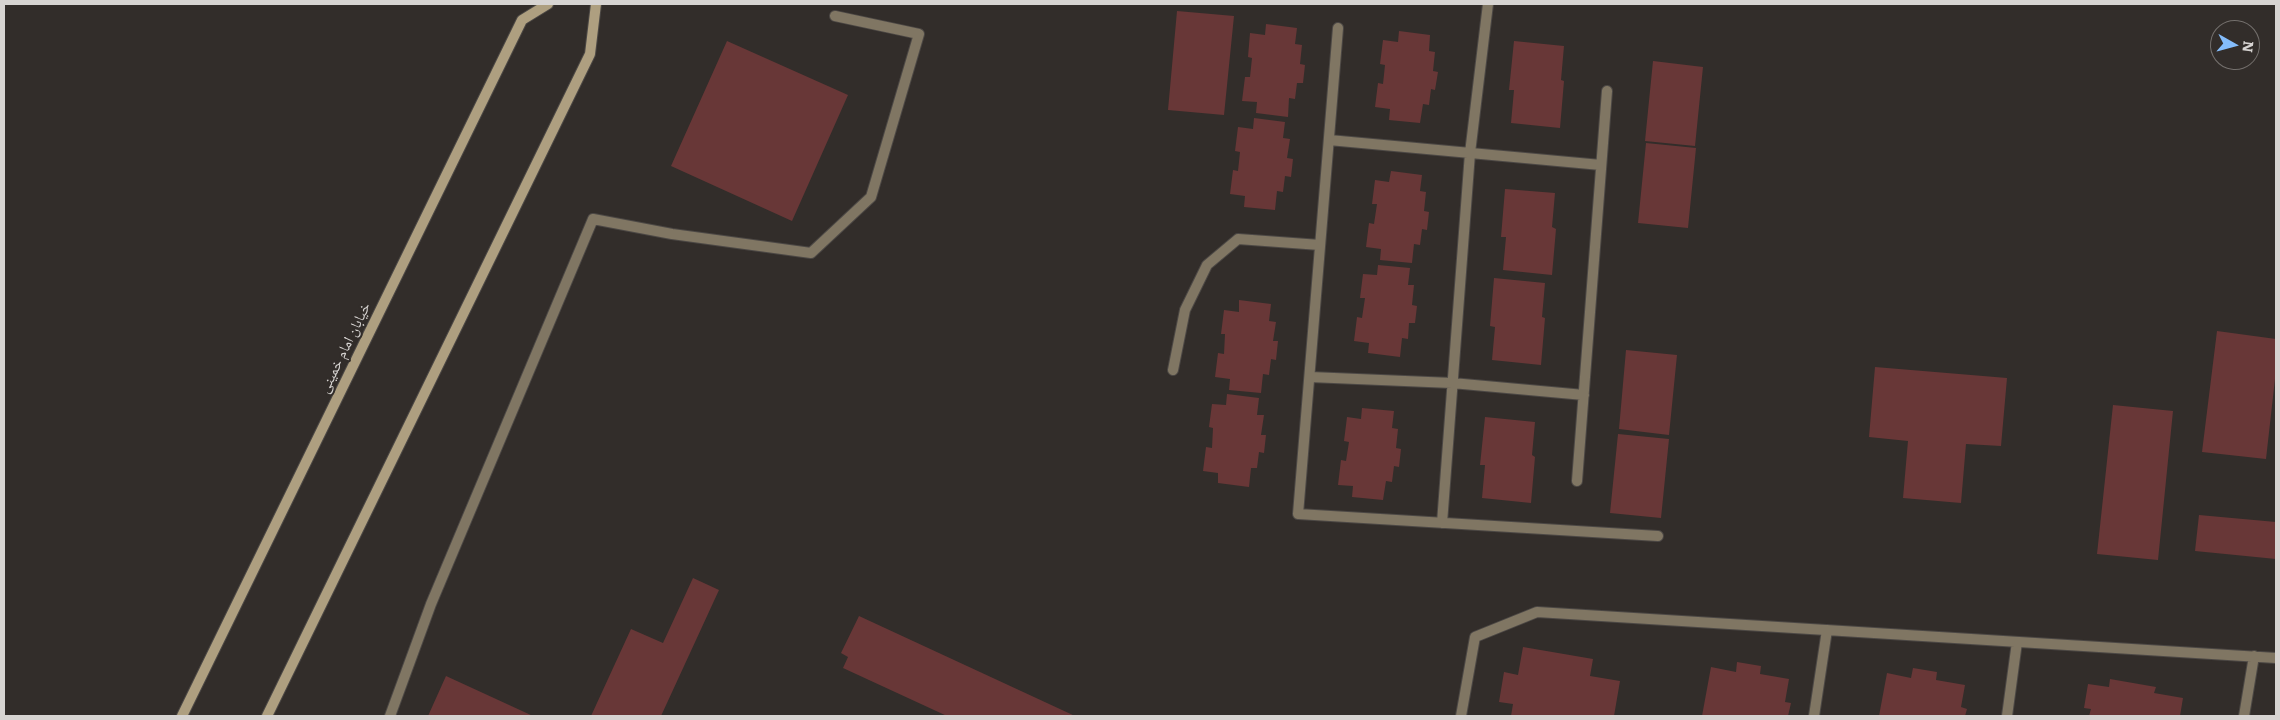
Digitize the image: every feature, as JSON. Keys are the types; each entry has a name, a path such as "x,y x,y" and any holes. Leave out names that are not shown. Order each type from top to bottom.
{"main road":[{"name":"خیابان امام خمینی","path":"182,716 522,20 548,4"},
{"path":"267,716 590,54 596,4"}],"street":[{"path":"1442,523 1470,153 1488,4"},
{"path":"390,716 431,604 593,219 672,234 811,253 871,197 919,34 835,16"},
{"path":"1338,28 1298,514 1658,536"},
{"path":"1577,481 1607,90"},
{"path":"1329,140 1601,165"},
{"path":"1173,370 1185,310 1189,301 1207,266 1238,239 1320,245"},
{"path":"1310,377 1452,383 1584,395"},
{"path":"1461,716 1476,637 1537,612 2276,658"},
{"path":"1814,716 1827,630"},
{"path":"2007,716 2017,642"},
{"path":"2244,716 2254,656"}],"building":[{"path":"1177,11 1234,16 1224,115 1168,110"},
{"path":"1266,24 1297,28 1295,44 1302,45 1300,64 1305,65 1303,83 1297,83 1295,99 1289,98 1288,117 1256,113 1257,102 1242,101 1245,77 1250,77 1252,58 1248,57 1250,33 1265,35"},
{"path":"1399,31 1430,35 1429,51 1435,52 1433,71 1438,72 1435,90 1431,89 1429,105 1423,104 1420,123 1389,120 1390,109 1375,107 1378,83 1383,84 1385,65 1380,64 1383,40 1398,42"},
{"path":"727,41 848,95 792,221 671,166"},
{"path":"1514,41 1564,46 1561,80 1564,81 1560,128 1511,123 1514,90 1509,90"},
{"path":"1653,61 1703,67 1695,146 1645,141"},
{"path":"1254,118 1285,122 1283,138 1290,139 1287,158 1293,159 1291,177 1285,176 1283,192 1277,191 1275,210 1244,207 1245,196 1230,194 1233,170 1238,171 1240,152 1235,151 1238,127 1253,129"},
{"path":"1646,143 1696,148 1688,228 1638,223"},
{"path":"1391,171 1422,175 1420,191 1426,192 1424,211 1429,212 1427,230 1422,229 1420,245 1414,244 1412,263 1380,260 1381,249 1366,247 1369,223 1374,224 1377,204 1372,204 1375,180 1389,182"},
{"path":"1505,189 1555,193 1552,227 1556,229 1552,275 1503,270 1506,237 1501,237"},
{"path":"1378,265 1410,268 1408,285 1414,285 1412,305 1417,306 1415,323 1409,323 1408,339 1402,338 1400,357 1368,353 1369,343 1354,341 1357,317 1362,318 1365,298 1360,298 1363,274 1377,275"},
{"path":"1494,278 1545,283 1542,317 1545,318 1541,365 1492,360 1495,327 1490,326"},
{"path":"1239,300 1271,304 1269,321 1276,322 1273,341 1278,341 1276,360 1271,359 1269,375 1263,374 1261,393 1229,390 1230,379 1215,377 1218,353 1224,354 1225,334 1221,334 1224,310 1239,312"},
{"path":"2217,331 2276,339 2276,370 2266,459 2202,452"},
{"path":"1626,350 1677,355 1669,435 1619,429"},
{"path":"1875,367 2007,378 2001,446 1966,444 1961,503 1903,498 1908,441 1869,437"},
{"path":"1227,394 1259,398 1257,415 1264,415 1261,435 1266,435 1264,453 1259,452 1257,468 1251,468 1249,487 1218,483 1218,473 1203,471 1206,447 1212,448 1213,428 1209,427 1212,404 1226,405"},
{"path":"2113,405 2173,411 2158,560 2097,554"},
{"path":"1362,408 1394,411 1392,428 1398,429 1396,448 1401,449 1399,467 1394,466 1392,482 1386,481 1383,500 1352,497 1353,486 1338,485 1341,460 1346,461 1349,442 1344,441 1347,417 1361,419"},
{"path":"1485,417 1535,422 1532,455 1535,457 1531,503 1482,498 1485,465 1480,465"},
{"path":"1618,434 1669,439 1661,518 1610,513"},
{"path":"2199,515 2276,522 2276,559 2195,551"},
{"path":"693,578 719,590 661,716 591,716 631,629 663,643"},
{"path":"859,616 1075,716 947,716 843,668 848,657 841,653"},
{"path":"1523,647 1593,659 1590,676 1620,681 1614,716 1511,716 1513,704 1499,702 1504,672 1518,675"},
{"path":"1737,662 1761,666 1760,674 1789,679 1785,702 1791,703 1788,716 1702,716 1711,667 1736,672"},
{"path":"1913,668 1937,672 1936,680 1965,685 1961,707 1967,709 1965,716 1879,716 1887,673 1911,678"},
{"path":"446,676 533,716 428,716"},
{"path":"2110,679 2156,687 2154,693 2183,698 2180,716 2089,716 2091,709 2084,708 2088,684 2109,687"}]}
